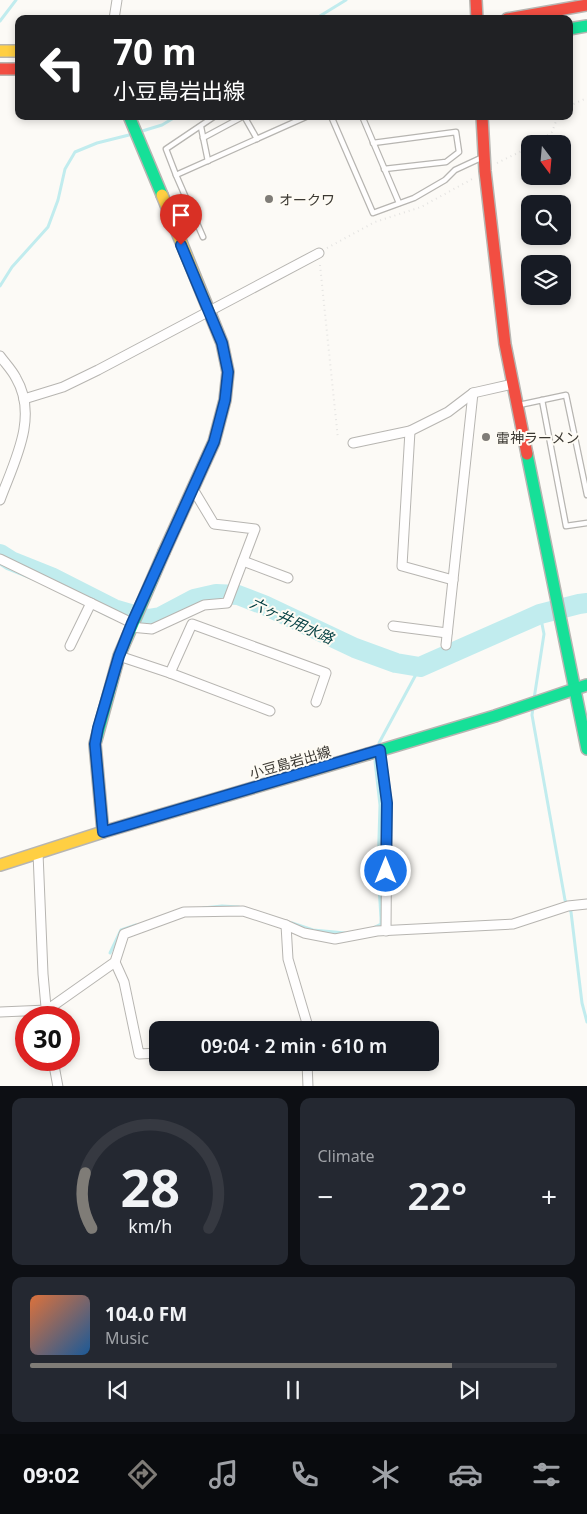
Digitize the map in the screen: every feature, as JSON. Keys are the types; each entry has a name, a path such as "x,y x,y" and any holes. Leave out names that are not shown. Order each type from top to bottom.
{"main road":[{"path":"476,0 477,15"},
{"path":"528,15 587,4"},
{"path":"573,28 587,26"},
{"path":"0,51 15,50"},
{"path":"0,69 15,69"},
{"path":"103,832 95,744 119,656 133,620 214,442 225,400 228,372 222,343 210,311 130,120"},
{"path":"482,120 484,171 505,344 587,750"},
{"name":"小豆島岩出線","path":"0,865 587,685"}],"street":[{"path":"114,15 116,0"},
{"path":"24,399 63,387 319,253"},
{"path":"0,356 17,379 26,412 23,438 0,500"},
{"path":"353,443 410,431 448,412 473,394 513,384"},
{"path":"446,645 473,394"},
{"path":"410,431 402,566 453,580"},
{"path":"0,559 91,603 152,629 204,605 227,604 255,529 214,524 193,489"},
{"path":"242,561 288,578"},
{"path":"70,646 91,603"},
{"path":"170,674 192,624 326,674 316,702"},
{"path":"393,626 447,633"},
{"path":"119,656 270,711"},
{"path":"380,750 387,803 386,930"},
{"path":"38,853 47,1006"},
{"path":"57,1006 114,962 124,934 184,912 243,912 286,925 304,933 335,939 386,930 513,924 568,906 587,904"},
{"path":"286,925 288,959 306,1021"},
{"path":"114,962 124,982 139,1054 149,1053"},
{"path":"0,1012 15,1013"},
{"path":"55,1071 58,1086"},
{"path":"308,1071 308,1086"}],"lane":[{"path":"202,237 166,149 210,120"},
{"path":"203,138 237,120"},
{"path":"246,120 256,139"},
{"path":"176,175 299,120"},
{"path":"333,120 373,213 414,198 446,180 455,170 466,163 484,157"},
{"path":"364,120 399,204"},
{"path":"201,127 208,161"},
{"path":"373,143 456,132 459,152 446,162 384,169"},
{"path":"517,405 566,395 587,495"},
{"path":"542,400 566,526 587,523"}],"path":[{"path":"573,104 587,98"},
{"path":"548,135 552,132 556,120"},
{"path":"338,439 319,253 375,222 421,207 495,164 521,151"}],"waterway":[{"path":"0,21 16,0"},
{"path":"322,15 346,0"},
{"path":"139,132 162,125 170,120"},
{"path":"0,286 12,267 48,227 58,200 65,169 75,152 97,143 133,134"},
{"name":"六ヶ井用水路","path":"0,554 11,561 51,577 114,609 148,619 160,617 194,599 216,594 238,595 264,605 355,648 396,663 420,667 540,614 587,603"},
{"path":"534,699 544,634 540,614"},
{"path":"379,743 420,667"},
{"path":"533,708 532,715 565,900 571,912 582,1003 587,1022"},
{"path":"375,761 380,805 378,870 381,918 381,924 375,927"},
{"path":"203,908 239,907"},
{"path":"292,923 313,930 345,933"},
{"path":"110,953 121,930 136,925"}],"traffic: fast":[{"path":"573,28 587,26"},
{"path":"131,120 162,195"},
{"path":"527,454 587,749"},
{"path":"103,832 95,744 119,656 164,552"},
{"path":"368,754 495,716 587,685"}],"traffic: slow":[{"path":"0,51 15,51"},
{"path":"162,195 222,343 228,372 225,400 214,442 164,552"},
{"path":"0,865 103,832 368,754"}],"traffic: jam":[{"path":"476,0 477,15"},
{"path":"530,15 587,5"},
{"path":"0,69 15,69"},
{"path":"482,120 485,171 505,344 527,454"}],"place":[{"name":"オークワ","path":"269,199"},
{"name":"雷神ラーメン","path":"486,437"}],"route":[{"path":"181,245 222,343 228,372 225,400 214,442 132,623 119,656 98,728 95,744 103,832 380,750 387,803 386,871"}]}
